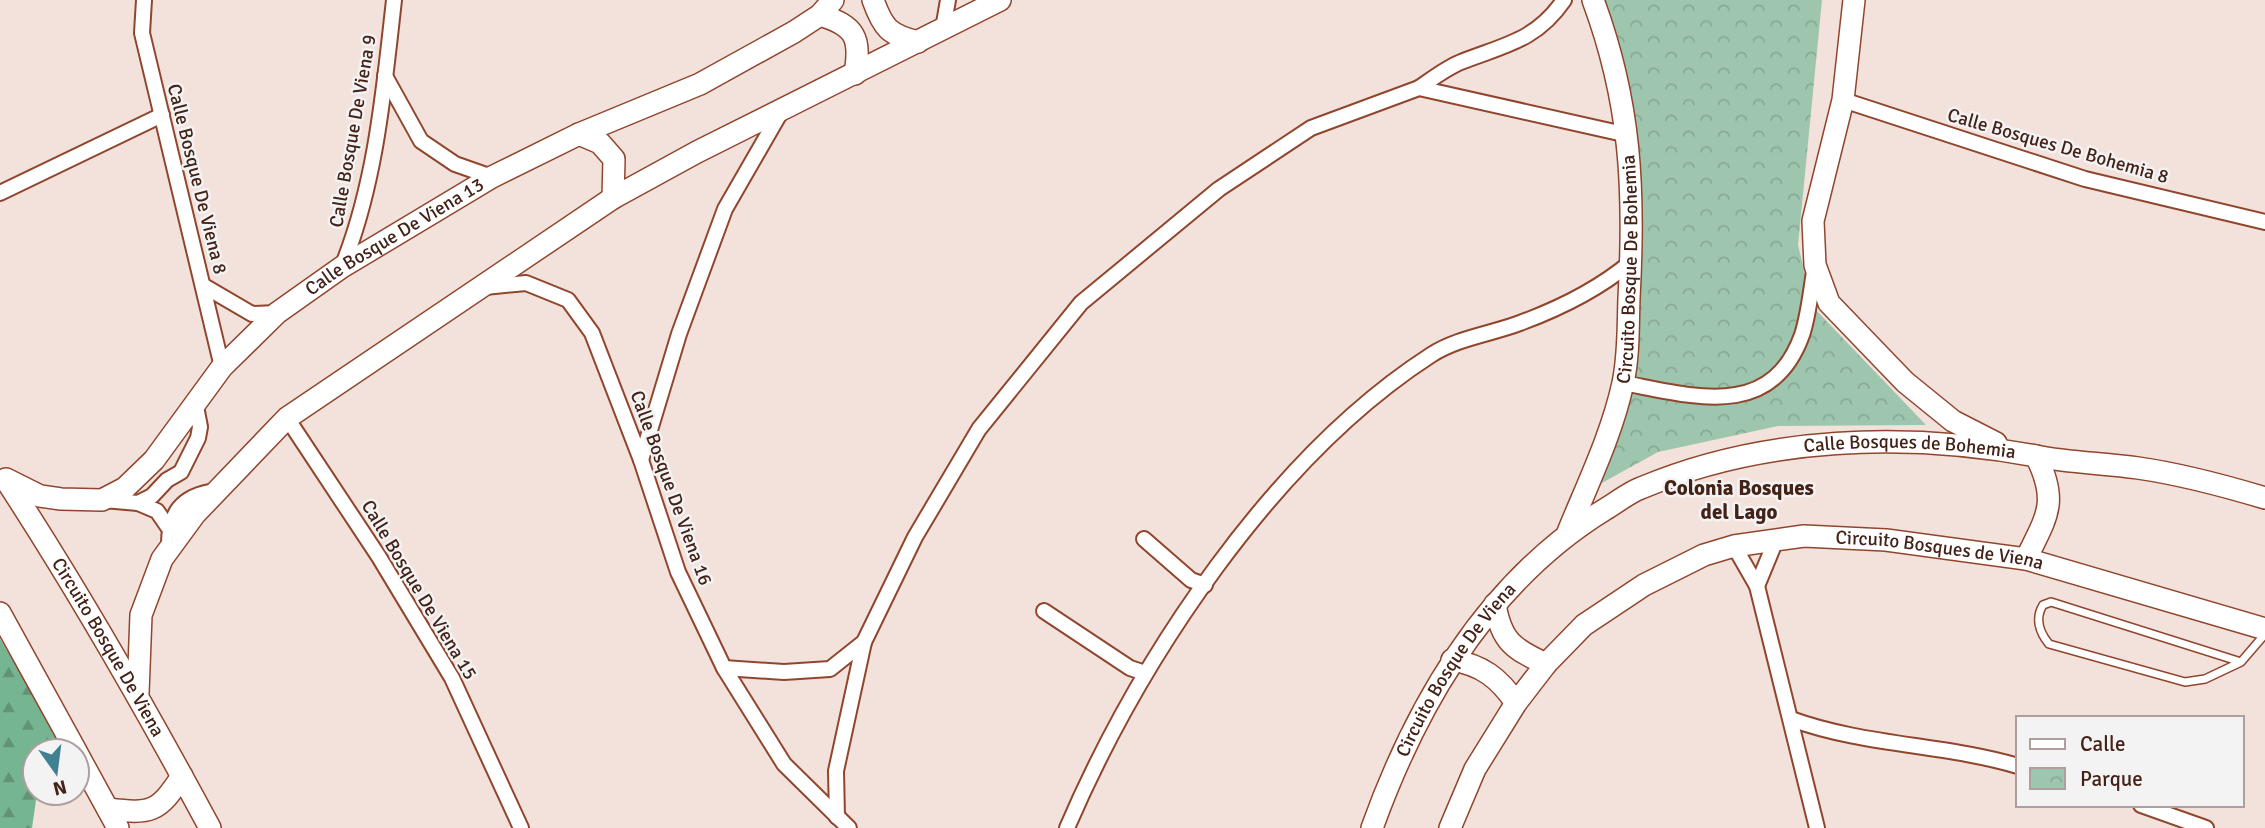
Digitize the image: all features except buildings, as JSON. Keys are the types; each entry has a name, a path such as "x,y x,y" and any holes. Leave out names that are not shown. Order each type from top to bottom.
{"street":[{"name":"Calle Bosque De Viena 8","path":"144,0 142,33 222,367"},
{"name":"Calle Bosque De Viena 9","path":"342,267 360,223 385,76 394,0"},
{"path":"873,0 882,24 895,37 918,42"},
{"path":"943,29 948,0"},
{"path":"169,538 287,418 613,198 1000,0"},
{"path":"837,817 836,771 864,642 915,537 979,429 1081,303 1219,189 1311,128 1419,88 1460,62 1518,43 1553,16 1564,0"},
{"name":"Circuito Bosque De Bohemia","path":"1568,532 1605,442 1623,383 1631,262 1628,135 1608,42 1593,0"},
{"path":"1623,383 1696,397 1745,396 1780,375 1802,335 1815,265 1812,221 1843,100 1854,0"},
{"path":"827,8 854,36 859,50 855,74"},
{"name":"Calle Bosque De Viena 13","path":"102,500 135,479 196,406 222,367 276,313 342,267 492,177 579,134 699,84 827,8"},
{"path":"385,76 421,141 455,164 492,177"},
{"path":"1419,88 1628,135"},
{"name":"Calle Bosques De Bohemia 8","path":"1843,100 2085,179 2265,222"},
{"path":"641,460 679,334 725,209 782,110"},
{"path":"0,192 162,115"},
{"path":"579,134 600,143 614,159 613,198"},
{"path":"1067,828 1087,782 1145,673 1205,585 1287,480 1371,398 1433,354 1520,323 1564,303 1631,262"},
{"path":"1815,265 1829,303 1905,382 1953,421 2011,450"},
{"name":"Calle Bosque De Viena 16","path":"477,288 526,283 568,300 592,333 641,460 678,572 724,667 784,764 849,828"},
{"path":"204,286 252,314 276,313"},
{"path":"138,503 152,496 181,472 198,438 200,426 196,406"},
{"name":"Calle Bosque De Viena 15","path":"287,418 379,557 452,678 521,828"},
{"name":"Calle Bosques de Bohemia","path":"1568,532 1640,488 1770,451 1833,443 1950,443 2011,450 2036,456 2141,468 2265,498"},
{"path":"2026,559 2045,520 2050,484 2036,456"},
{"path":"181,472 182,488 194,496"},
{"path":"3,475 40,496 138,503 157,510 169,538"},
{"name":"Circuito Bosque De Viena","path":"3,475 75,585 138,693 210,828"},
{"path":"138,693 141,615 181,503 194,496 218,491"},
{"name":"Circuito Bosque De Viena","path":"1372,828 1416,724 1452,660 1495,604 1568,532"},
{"name":"Circuito Bosques de Viena","path":"1546,664 1584,625 1644,585 1704,555 1734,546 1804,536 1886,540 2026,559 2265,632"},
{"path":"1144,539 1191,580 1205,585"},
{"path":"1757,586 1776,540"},
{"path":"1734,546 1757,586 1817,828"},
{"path":"1450,828 1475,769 1516,702 1546,664 1511,644 1499,628 1495,604"},
{"path":"1044,611 1130,668 1145,673"},
{"path":"0,613 68,737"},
{"path":"724,667 783,672 830,669 864,642"},
{"path":"1452,660 1471,663 1487,671 1504,686 1516,702"},
{"path":"1791,719 1826,732 1981,755 2016,765"},
{"path":"91,779 113,818 157,808 182,776"},
{"path":"2147,807 2206,828"}],"lane":[{"path":"2241,662 2051,602 2043,604 2038,612 2040,634 2049,643 2185,682 2205,679 2241,662 2265,632"}],"green space":[{"path":"1598,0 1822,0 1798,245 1813,307 1926,425 1778,426 1658,452 1580,495 1627,386 1638,274"},
{"path":"0,639 55,737 21,737 21,807 35,807 32,828 0,828"}],"district":[{"name":"Colonia Bosques del Lago","path":"1739,500"}]}
